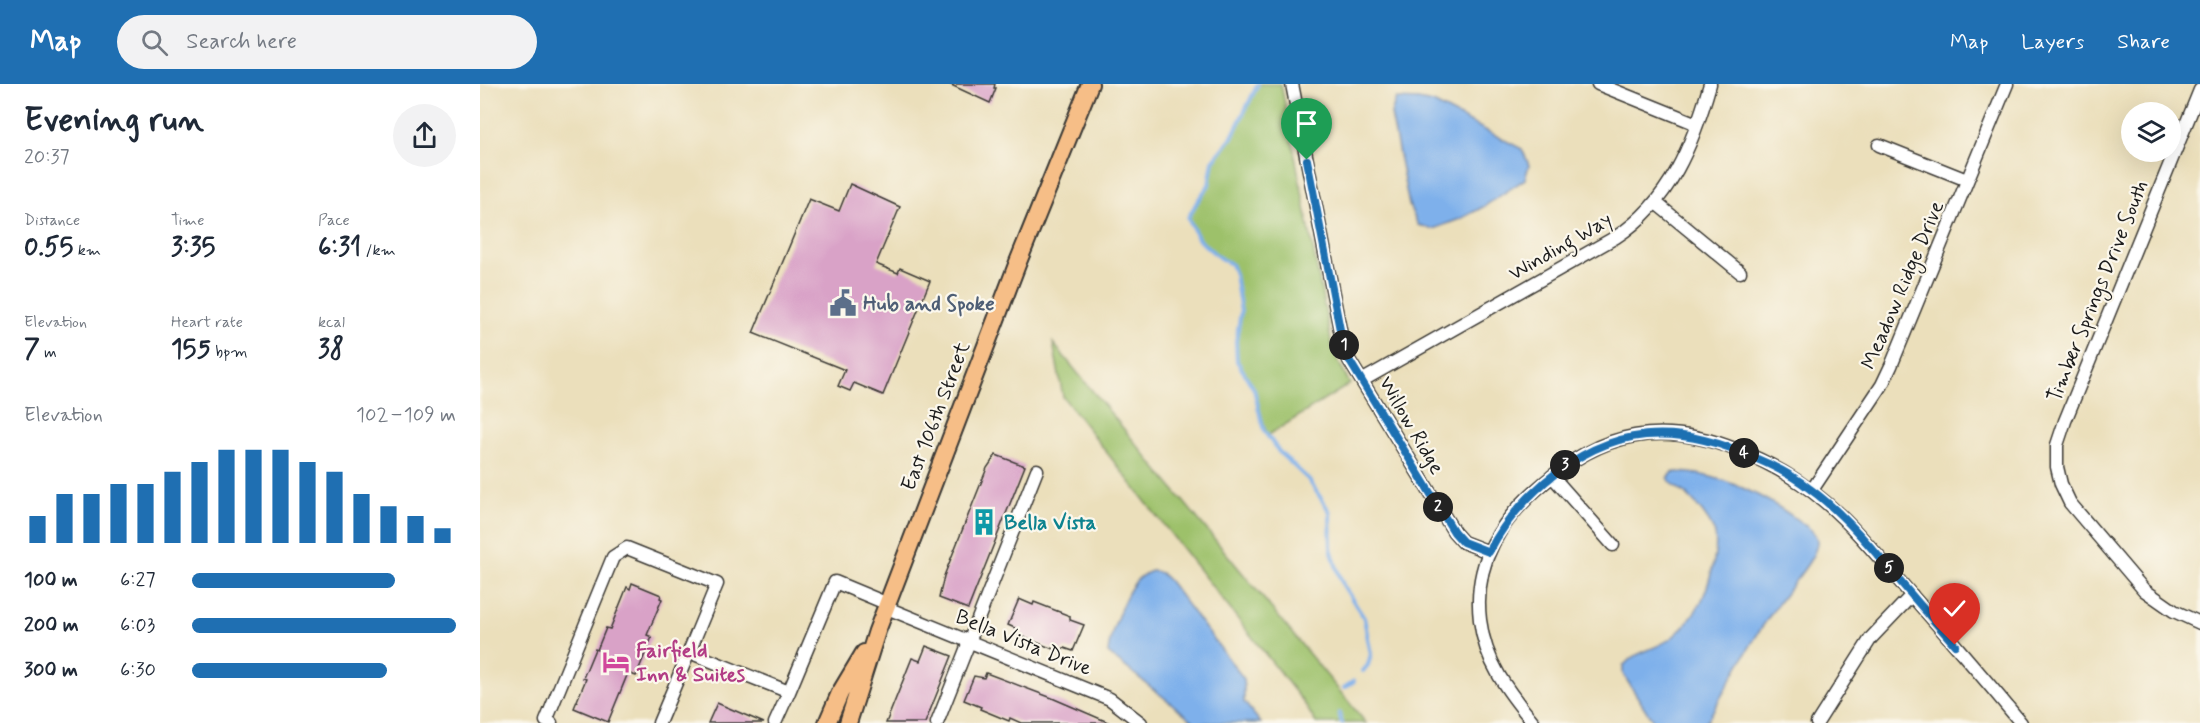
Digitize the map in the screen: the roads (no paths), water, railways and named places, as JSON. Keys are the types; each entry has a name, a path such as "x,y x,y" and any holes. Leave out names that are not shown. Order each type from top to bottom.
{"main road":[{"name":"East 106th Street","path":"848,723 877,631 1018,262 1090,84"},
{"name":"East 106th Street","path":"826,723 840,693 877,631"}],"street":[{"name":"Willow Ridge","path":"1292,84 1342,340 1349,360 1454,532 1463,542 1489,552"},
{"path":"1598,84 1697,124"},
{"name":"Winding Way","path":"1363,380 1616,237 1641,219 1656,203 1678,169 1697,124 1710,84"},
{"name":"Meadow Ridge Drive","path":"1812,490 1882,384 2007,84"},
{"name":"Timber Springs Drive South","path":"2200,90 2059,436 2057,456 2059,476 2066,497 2074,509 2144,590 2174,611 2200,623"},
{"path":"1879,145 1967,180"},
{"path":"1656,203 1740,272"},
{"path":"1534,723 1510,695 1485,645 1479,600 1489,552 1506,521 1516,509 1575,458 1616,440 1638,435 1672,434 1708,440 1742,452 1787,474 1812,490 1846,520 2021,723"},
{"path":"937,723 1037,471"},
{"path":"1552,476 1613,545"},
{"path":"548,722 614,557 627,548 717,584 659,723"},
{"name":"Bella Vista Drive","path":"789,692 835,582 970,642 1110,699 1141,723"},
{"path":"1817,723 1871,638 1912,595"},
{"path":"689,652 789,692 775,723"}],"water":[{"path":"1396,99 1433,103 1522,149 1529,165 1525,179 1483,207 1460,219 1433,229 1418,225 1409,205 1391,114"},
{"path":"1673,472 1707,476 1756,494 1807,527 1815,534 1817,541 1811,559 1756,637 1706,723 1654,723 1623,674 1623,666 1628,661 1670,639 1684,626 1702,600 1711,575 1716,545 1713,529 1695,503 1670,481 1668,478"},
{"path":"1152,571 1161,573 1169,581 1244,679 1244,702 1261,723 1196,723 1108,653 1114,628 1129,591 1139,578"}],"waterway":[{"path":"1258,84 1231,139 1213,161 1209,185 1188,218 1199,240 1231,264 1235,274 1241,312 1236,341 1237,361 1254,389 1264,431 1280,453 1308,479 1330,512 1331,548 1337,569 1343,585 1364,618 1371,654 1368,665 1363,671"},
{"path":"1344,688 1354,681"},
{"path":"1339,713 1342,723"}],"place":[{"name":"Hub and Spoke","path":"843,303"},
{"name":"Bella Vista","path":"984,522"},
{"name":"Fairfield Inn & Suites","path":"616,662"}]}
